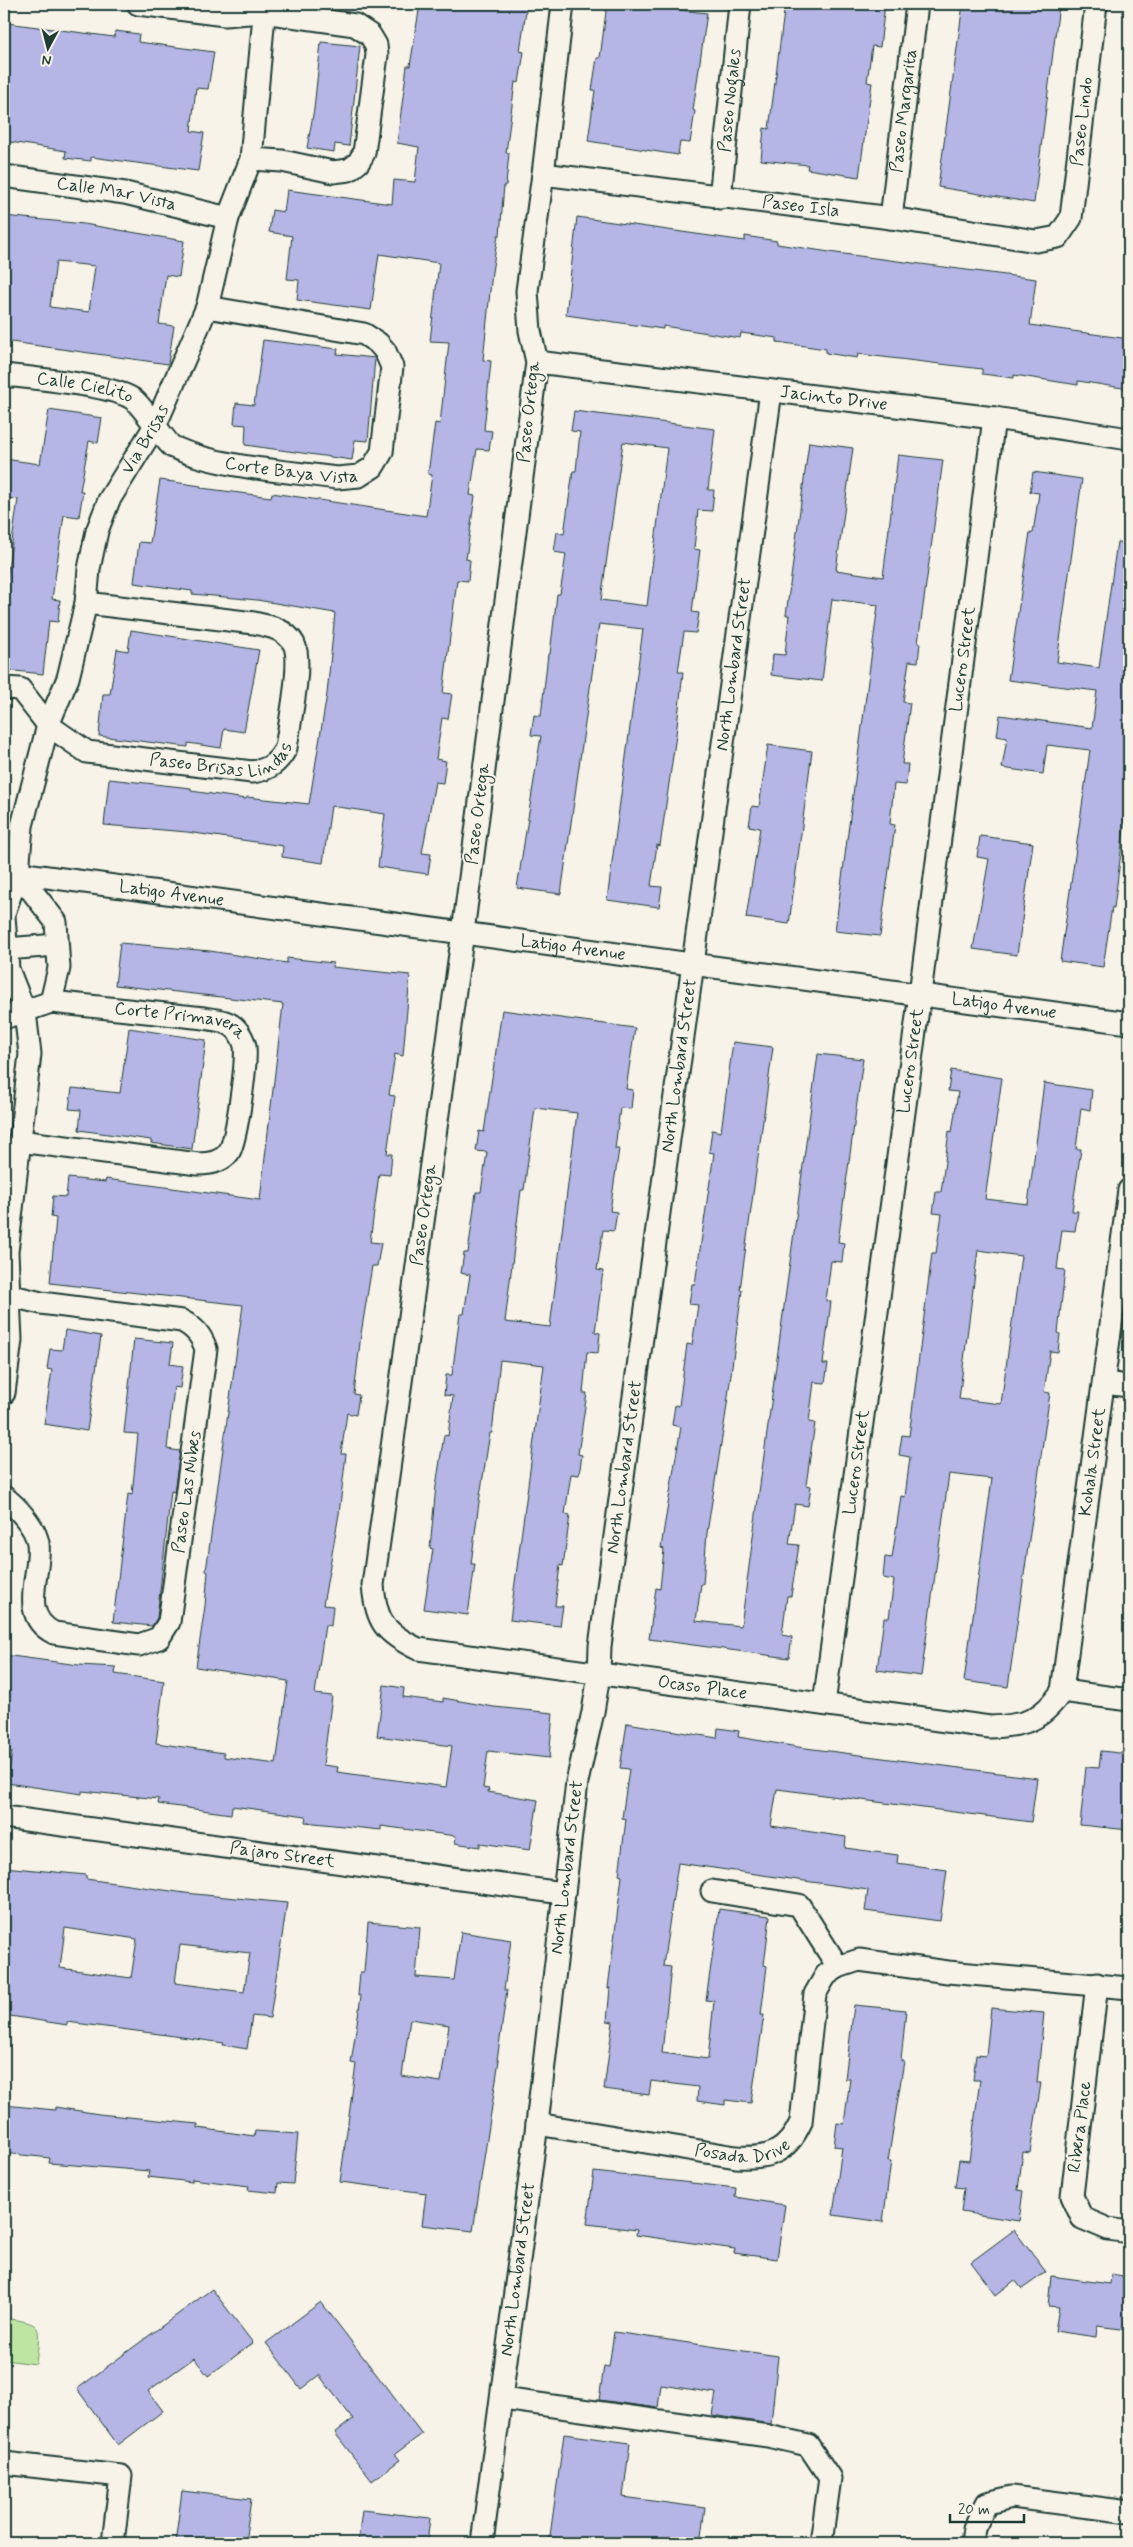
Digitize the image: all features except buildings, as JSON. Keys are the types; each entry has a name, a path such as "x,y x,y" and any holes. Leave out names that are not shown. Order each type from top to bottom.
{"street":[{"path":"138,4 225,15 264,8 355,25 370,35 376,45 377,55 364,153 358,163 349,170 333,172 251,158"},
{"name":"Paseo Ortega","path":"381,1622 375,1607 373,1585 463,932 537,362 530,331 527,291 544,174 563,4"},
{"name":"Paseo Nogales","path":"720,198 740,4"},
{"name":"Paseo Margarita","path":"891,218 917,4"},
{"name":"Paseo Lindo","path":"1058,237 1071,218 1096,4"},
{"name":"Via Brisas","path":"4,1393 11,1340 6,1295 8,1252 30,1054 25,1012 8,969 4,914 8,870 22,826 48,725 68,678 86,603 89,569 97,531 109,500 156,424 208,308 228,218 251,158 264,8"},
{"name":"Paseo Isla","path":"544,174 720,198 891,218 1036,241 1058,237"},
{"name":"Calle Mar Vista","path":"4,176 125,193 228,218"},
{"name":"Corte Baya Vista","path":"156,424 170,446 204,458 337,478 359,476 373,466 382,452 392,374 385,351 378,343 364,334 208,308"},
{"name":"Jacinto Drive","path":"537,362 994,418 1129,439"},
{"name":"Calle Cielito","path":"4,375 101,388 133,399 156,424"},
{"name":"North Lombard Street","path":"482,2543 537,2124 562,1893 577,1782 599,1675 600,1646 771,390"},
{"name":"Lucero Street","path":"824,1704 920,994 994,418"},
{"name":"Paseo Brisas Lindas","path":"48,725 87,752 252,772 263,771 273,766 286,748 298,661 294,645 288,636 274,627 86,603"},
{"path":"4,688 20,689 48,725"},
{"path":"8,870 56,922 59,968 51,1002"},
{"name":"Latigo Avenue","path":"8,870 1129,1023"},
{"path":"6,949 58,945"},
{"name":"Corte Primavera","path":"4,1018 51,1002 227,1022 236,1028 244,1043 245,1058 234,1136 229,1152 211,1164 198,1164 19,1141"},
{"name":"Kohala Street","path":"1062,1691 1129,1190"},
{"name":"Paseo Las Nubes","path":"4,1497 27,1522 38,1542 32,1602 34,1613 47,1630 54,1633 139,1645 159,1638 170,1622 206,1349 199,1332 182,1321 41,1303 6,1295"},
{"path":"1104,1383 1129,1386"},
{"name":"Ocaso Place","path":"381,1622 397,1639 418,1649 990,1727 1014,1726 1033,1720 1052,1705 1062,1691"},
{"path":"1062,1691 1129,1700"},
{"name":"Pajaro Street","path":"4,1818 562,1893"},
{"path":"712,1891 799,1905 838,1967"},
{"name":"Posada Drive","path":"537,2124 736,2156 754,2158 773,2153 793,2140 801,2122 815,1994 826,1975 838,1967 859,1960 948,1972 1129,1988"},
{"name":"Ribera Place","path":"1097,1984 1072,2196 1082,2218 1108,2229 1129,2232"},
{"path":"502,2399 768,2436 808,2445 830,2478 821,2543"},
{"path":"4,2463 121,2476 113,2543"},
{"path":"972,2543 974,2528 987,2503 1012,2497 1129,2512"}],"green space":[{"path":"4,2318 27,2322 37,2328 36,2364 4,2360"}]}
